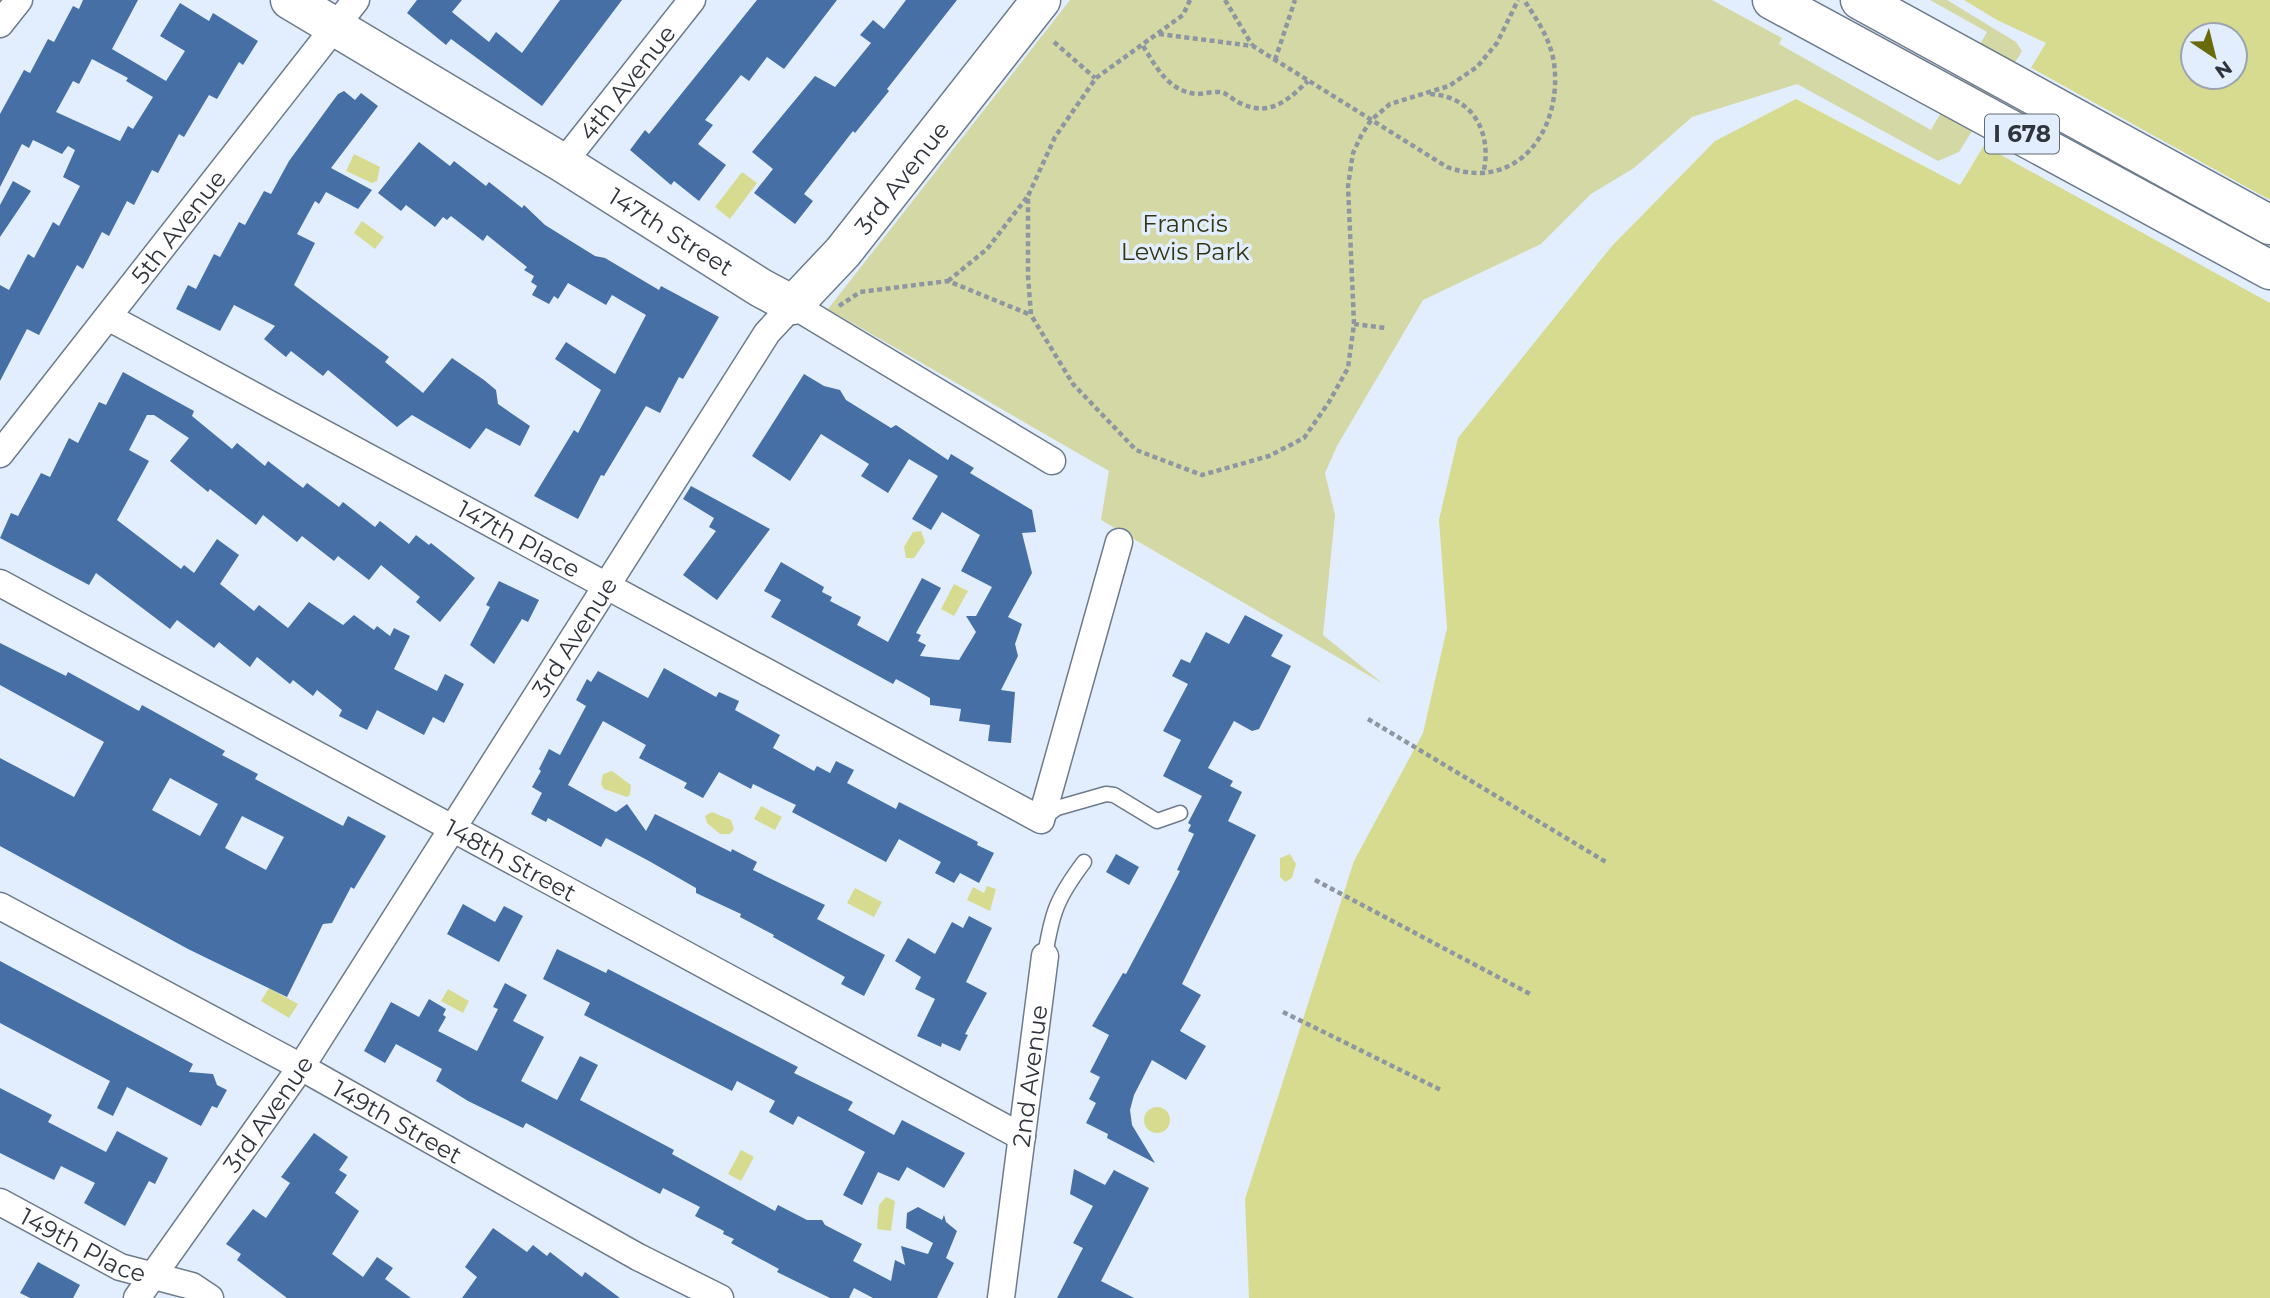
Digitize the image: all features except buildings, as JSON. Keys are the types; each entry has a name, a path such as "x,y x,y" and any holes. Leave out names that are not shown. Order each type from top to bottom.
{"main road":[{"name":"147th Street","path":"290,0 345,13 563,163 761,288 793,305"},
{"name":"3rd Avenue","path":"793,305 843,252 1041,0"},
{"name":"I 678","path":"1772,0 2270,270"},
{"name":"I 678","path":"1860,0 2270,225"}],"street":[{"path":"0,24 19,0"},
{"name":"4th Avenue","path":"563,163 692,0"},
{"name":"5th Avenue","path":"0,454 345,13"},
{"name":"147th Street","path":"793,305 1052,461"},
{"name":"3rd Avenue","path":"137,1298 302,1067 452,826 767,333 793,305"},
{"name":"147th Place","path":"108,317 604,587 1041,820"},
{"path":"1041,820 1119,542"},
{"name":"148th Street","path":"0,583 1022,1137"},
{"name":"149th Street","path":"0,906 302,1067 638,1257 720,1298"},
{"name":"2nd Avenue","path":"1001,1298 1045,956"},
{"name":"149th Place","path":"0,1202 120,1266 192,1286 210,1298"}],"lane":[{"path":"1041,820 1057,808 1107,794 1115,795 1157,821 1180,813"},
{"name":"2nd Avenue","path":"1045,956 1051,916 1060,894 1084,862"}],"path":[{"path":"948,281 987,249 1028,196 1055,137 1096,78 1183,15 1190,0"},
{"path":"1225,0 1253,46"},
{"path":"1275,60 1295,0"},
{"path":"1028,196 1031,315 1073,384 1136,450 1202,475 1269,456 1304,438 1348,368 1354,324 1348,186 1353,153 1371,120 1390,104 1449,86 1477,67 1497,43 1518,0"},
{"path":"1158,33 1253,46 1447,167 1483,174 1508,168 1530,152 1538,141 1551,110 1555,76 1550,46 1545,32 1524,0"},
{"path":"1054,42 1096,78"},
{"path":"1143,46 1160,74 1178,89 1201,94 1222,92 1249,107 1283,104 1308,81"},
{"path":"1426,93 1438,94 1461,103 1479,121 1487,146 1483,174"},
{"path":"839,306 860,292 948,281 1031,315"},
{"path":"1354,324 1386,328"},
{"path":"1368,719 1606,862"},
{"path":"1315,880 1532,995"},
{"path":"1283,1012 1443,1091"}],"green space":[{"name":"Francis Lewis Park","path":"1070,0 1712,0 1782,38 1779,44 1931,130 1987,32 1930,0 1947,0 2016,42 2022,51 1959,152 1938,161 1797,84 1692,117 1634,168 1591,194 1541,244 1423,300 1337,446 1325,473 1335,515 1323,635 1382,683 1101,520 1109,471 828,309"}],"shaded area":[{"path":"1964,0 2270,0 2270,1298 1249,1298 1245,1199 1354,861 1423,733 1447,628 1439,520 1458,438 1611,247 1715,141 1796,99 1960,185 2046,43 1997,20"},
{"path":"354,154 380,167 377,181 372,183 346,171"},
{"path":"742,172 757,183 730,219 715,207"},
{"path":"362,221 384,237 375,249 354,233"},
{"path":"921,531 925,542 914,558 906,558 904,547 913,532"},
{"path":"954,584 968,591 954,616 941,609"},
{"path":"612,771 631,785 630,795 627,797 604,789 601,784 603,774"},
{"path":"761,806 782,817 775,830 754,819"},
{"path":"712,812 731,820 734,829 730,834 720,834 707,823 705,816"},
{"path":"1290,854 1296,864 1292,878 1285,882 1280,877 1280,858"},
{"path":"987,886 996,889 990,911 967,900 973,887 984,893"},
{"path":"855,888 882,902 874,917 847,903"},
{"path":"269,988 298,1004 289,1018 261,1001"},
{"path":"448,989 469,1001 463,1013 441,1001"},
{"path":"1157,1107 1167,1110 1170,1120 1167,1130 1157,1133 1147,1130 1144,1120 1147,1110"},
{"path":"741,1150 754,1157 741,1181 728,1174"},
{"path":"886,1197 895,1201 891,1231 877,1229 879,1205"}],"pier":[{"path":"2028,66 2270,200 2270,303 1981,144"}]}
